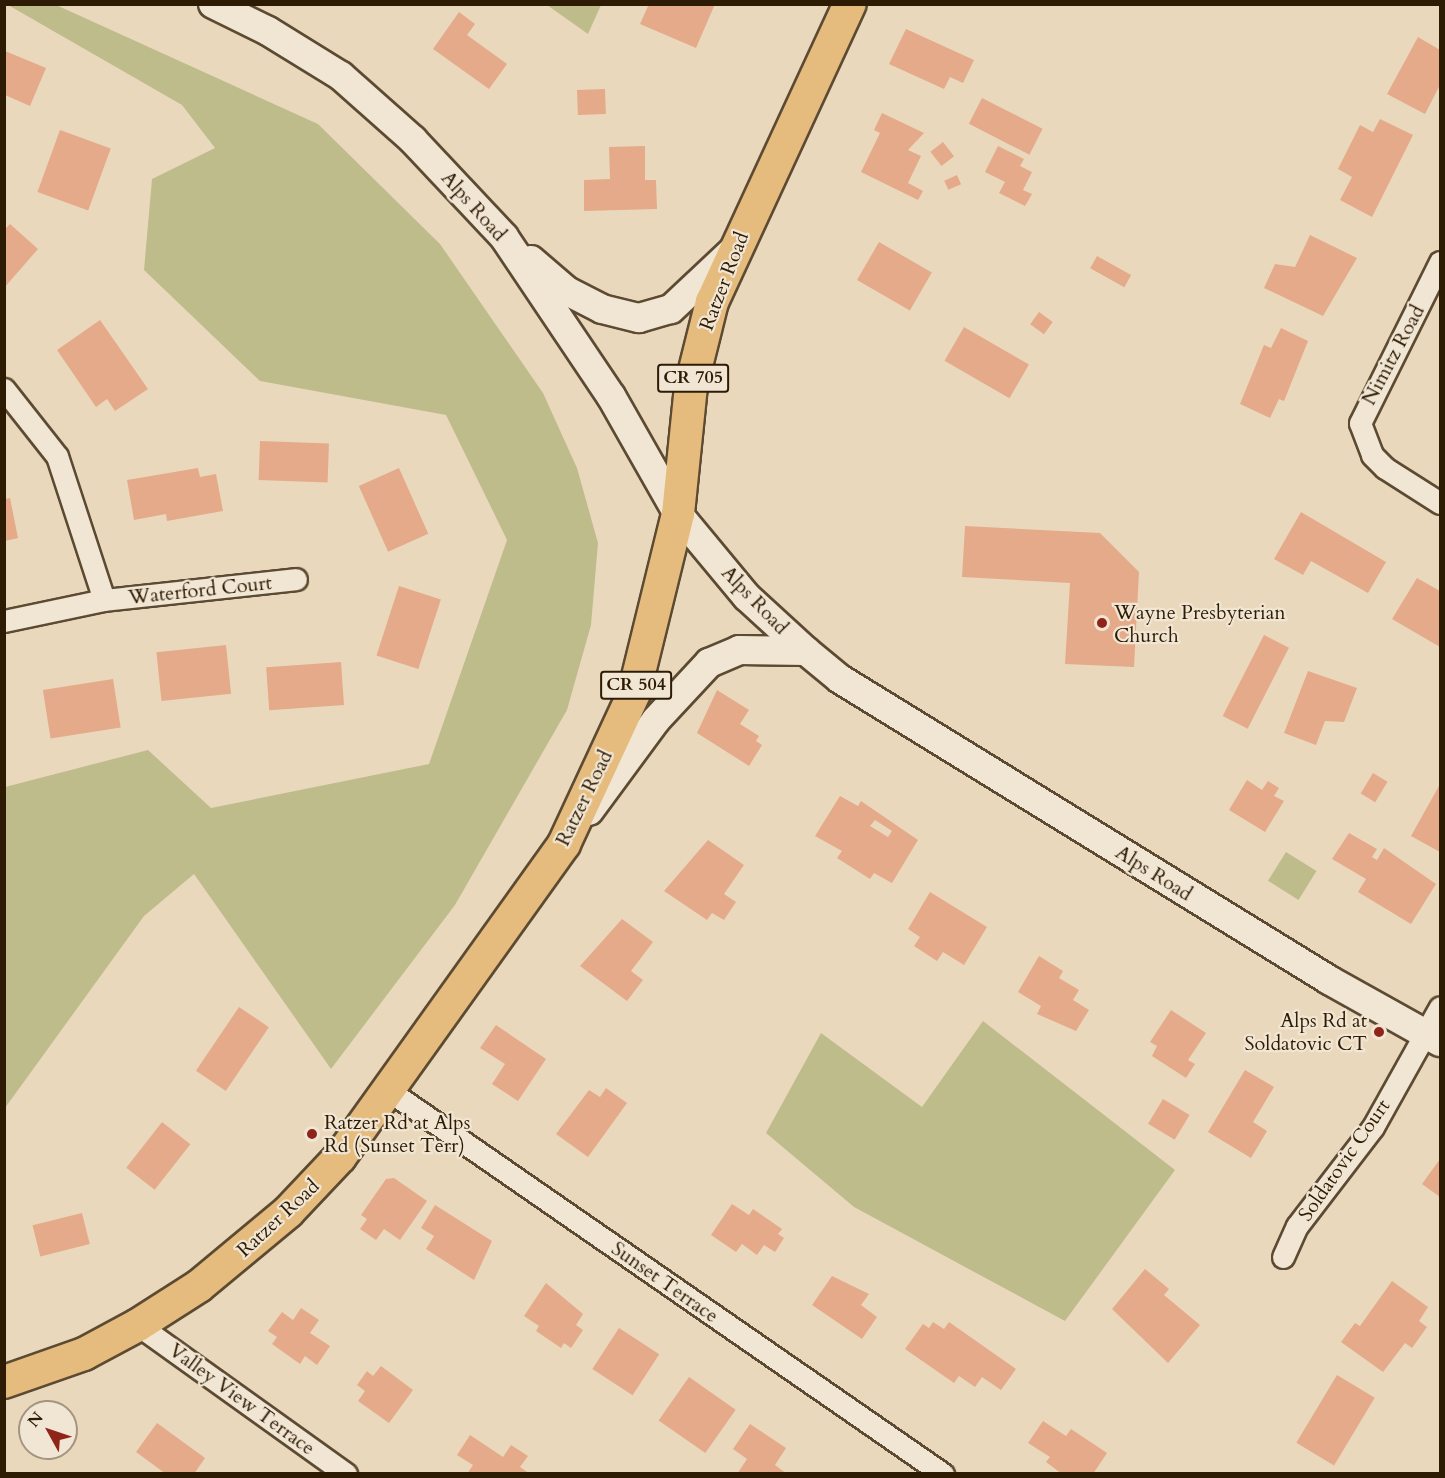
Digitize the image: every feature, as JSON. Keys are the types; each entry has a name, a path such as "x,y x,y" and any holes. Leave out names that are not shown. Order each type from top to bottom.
{"main road":[{"name":"Alps Road","path":"213,4 268,30 341,76 414,140 504,237 611,396 678,514 747,597 806,651 933,737 1432,1038"},
{"name":"Ratzer Road","path":"4,1382 84,1354 138,1324 207,1280 288,1212 340,1157 564,844 634,693 678,514 691,384 712,302 850,4"},
{"path":"504,237 567,291 602,309 639,318 671,309 735,249"},
{"path":"564,844 656,720 709,663 739,650 806,651"}],"street":[{"name":"Nimitz Road","path":"1433,498 1372,455 1360,423 1440,262"},
{"path":"4,389 57,456 104,600"},
{"name":"Waterford Court","path":"4,621 104,600 296,579"},
{"name":"Soldatovic Court","path":"1283,1257 1297,1226 1373,1126 1432,1038 1440,1007"},
{"name":"Sunset Terrace","path":"388,1090 944,1473"},
{"name":"Valley View Terrace","path":"138,1324 346,1473"}],"shaded area":[{"path":"54,4 318,124 440,244 543,393 577,468 598,543 591,625 567,710 455,905 331,1069 194,874 144,916 5,1108 5,787 148,750 211,808 429,764 507,540 446,415 260,381 144,270 152,179 215,148 182,105 8,5"},
{"path":"601,4 588,34 547,5"},
{"path":"1286,852 1317,871 1299,900 1268,881"},
{"path":"983,1021 1175,1170 1065,1321 854,1207 766,1133 821,1033 922,1107"}],"building":[{"path":"649,4 715,4 696,48 640,24"},
{"path":"459,12 475,24 467,35 507,64 489,89 433,49"},
{"path":"906,29 974,60 963,83 950,77 944,89 889,64"},
{"path":"1418,37 1440,50 1440,85 1425,114 1387,94"},
{"path":"5,51 46,68 30,106 5,95"},
{"path":"605,89 606,114 578,115 577,90"},
{"path":"982,98 1043,129 1029,155 969,124"},
{"path":"882,113 924,133 908,150 921,156 908,183 923,191 918,200 861,172 880,133 874,130"},
{"path":"1380,119 1413,135 1372,217 1340,200 1352,177 1338,169 1360,125 1373,132"},
{"path":"60,130 111,148 88,210 37,192"},
{"path":"943,142 954,156 941,166 930,152"},
{"path":"645,146 645,180 656,180 657,209 584,211 584,180 610,179 609,147"},
{"path":"998,146 1024,159 1020,166 1032,172 1023,190 1032,194 1025,206 999,193 1005,182 985,172"},
{"path":"957,175 961,184 948,190 944,181"},
{"path":"10,224 38,249 4,288 4,230"},
{"path":"1310,235 1357,258 1323,316 1264,288 1275,264 1295,267"},
{"path":"879,242 932,272 910,311 857,280"},
{"path":"1097,256 1131,275 1124,287 1090,268"},
{"path":"1039,312 1053,322 1044,334 1030,324"},
{"path":"100,320 148,389 115,411 107,399 96,407 57,350"},
{"path":"964,327 1029,364 1009,398 944,361"},
{"path":"1281,328 1308,341 1284,401 1279,399 1270,418 1240,404 1264,345 1271,348"},
{"path":"260,441 329,443 328,482 259,480"},
{"path":"198,468 200,477 216,474 223,511 167,521 166,514 134,520 127,480"},
{"path":"399,468 428,534 388,552 359,486"},
{"path":"10,498 18,538 5,541 5,499"},
{"path":"1301,512 1386,562 1368,593 1311,561 1303,575 1274,559"},
{"name":"Wayne Presbyterian Church","path":"965,526 1100,533 1139,572 1134,667 1065,664 1070,583 962,577"},
{"path":"1417,578 1440,591 1440,647 1392,619"},
{"path":"399,586 441,600 418,669 376,655"},
{"path":"1264,635 1289,648 1248,729 1223,716"},
{"path":"226,645 231,694 162,701 156,652"},
{"path":"341,662 344,705 269,710 266,667"},
{"path":"1308,671 1357,688 1344,722 1325,721 1316,745 1284,733"},
{"path":"113,679 121,727 51,739 43,690"},
{"path":"717,690 749,710 740,724 759,736 756,741 762,745 749,766 697,733"},
{"path":"1373,773 1388,782 1375,802 1361,794"},
{"path":"1247,780 1262,790 1268,781 1279,788 1274,796 1284,801 1265,832 1229,810"},
{"path":"1440,784 1440,852 1411,836"},
{"path":"840,796 858,806 861,801 918,840 892,883 874,873 870,879 837,858 842,851 815,836","holes":["875,820 892,831 888,837 870,826"]},
{"path":"1349,833 1377,849 1372,857 1377,860 1384,848 1436,884 1411,924 1358,892 1366,879 1332,859"},
{"path":"708,840 744,865 724,894 736,902 724,920 712,913 707,920 664,891"},
{"path":"930,892 987,927 964,965 943,952 937,961 914,946 920,937 908,929"},
{"path":"622,919 653,942 631,971 643,980 627,1001 580,966"},
{"path":"1039,956 1063,971 1059,978 1079,990 1073,1000 1089,1010 1076,1031 1037,1014 1041,1006 1018,992"},
{"path":"239,1007 269,1027 226,1091 196,1071"},
{"path":"1171,1010 1206,1033 1188,1060 1195,1064 1186,1078 1152,1056 1157,1046 1150,1042"},
{"path":"496,1025 546,1059 518,1101 492,1084 505,1064 480,1048"},
{"path":"1245,1070 1274,1087 1253,1122 1267,1131 1251,1158 1208,1132"},
{"path":"606,1088 627,1103 588,1157 556,1134 589,1090 600,1097"},
{"path":"1163,1099 1190,1115 1175,1140 1148,1124"},
{"path":"162,1122 190,1144 155,1190 126,1168"},
{"path":"1440,1159 1440,1197 1422,1184"},
{"path":"394,1178 427,1201 400,1240 384,1229 376,1240 360,1229 367,1219 361,1215 386,1179"},
{"path":"732,1204 749,1215 753,1209 782,1229 778,1234 784,1238 775,1252 764,1245 757,1255 742,1244 736,1252 711,1235"},
{"path":"435,1205 492,1241 474,1280 426,1249 434,1236 421,1228"},
{"path":"82,1213 90,1244 40,1256 33,1225"},
{"path":"1145,1269 1169,1289 1164,1295 1200,1325 1168,1363 1112,1309"},
{"path":"832,1276 869,1294 861,1305 877,1317 862,1339 812,1305"},
{"path":"1392,1281 1428,1307 1419,1321 1427,1327 1412,1348 1405,1343 1383,1372 1341,1342 1355,1323 1360,1326"},
{"path":"546,1283 583,1314 576,1325 583,1330 571,1348 564,1343 561,1348 536,1331 539,1326 524,1316"},
{"path":"301,1308 319,1320 310,1333 330,1346 317,1365 305,1356 300,1364 272,1344 277,1337 268,1331 282,1312 293,1320"},
{"path":"933,1322 944,1329 949,1322 1016,1369 1001,1390 982,1377 975,1387 959,1376 954,1383 905,1349 923,1324 929,1328"},
{"path":"619,1328 659,1354 633,1395 592,1369"},
{"path":"381,1366 413,1390 389,1423 358,1401 365,1391 357,1385 367,1371 373,1376"},
{"path":"1337,1375 1375,1398 1334,1465 1296,1443"},
{"path":"689,1377 736,1410 705,1453 659,1420"},
{"path":"1043,1421 1066,1436 1071,1429 1107,1453 1093,1474 1062,1474 1046,1462 1050,1457 1028,1443"},
{"path":"157,1423 205,1458 194,1474 166,1474 136,1452"},
{"path":"750,1424 786,1448 775,1465 787,1474 737,1474 747,1459 733,1449"},
{"path":"470,1435 503,1457 511,1445 528,1456 520,1467 530,1474 467,1474 473,1465 457,1455"}],"place":[{"name":"Wayne Presbyterian Church","path":"1102,623"},
{"name":"Alps Rd at Soldatovic CT","path":"1379,1032"},
{"name":"Ratzer Rd at Alps Rd (Sunset Terr)","path":"312,1134"}]}
